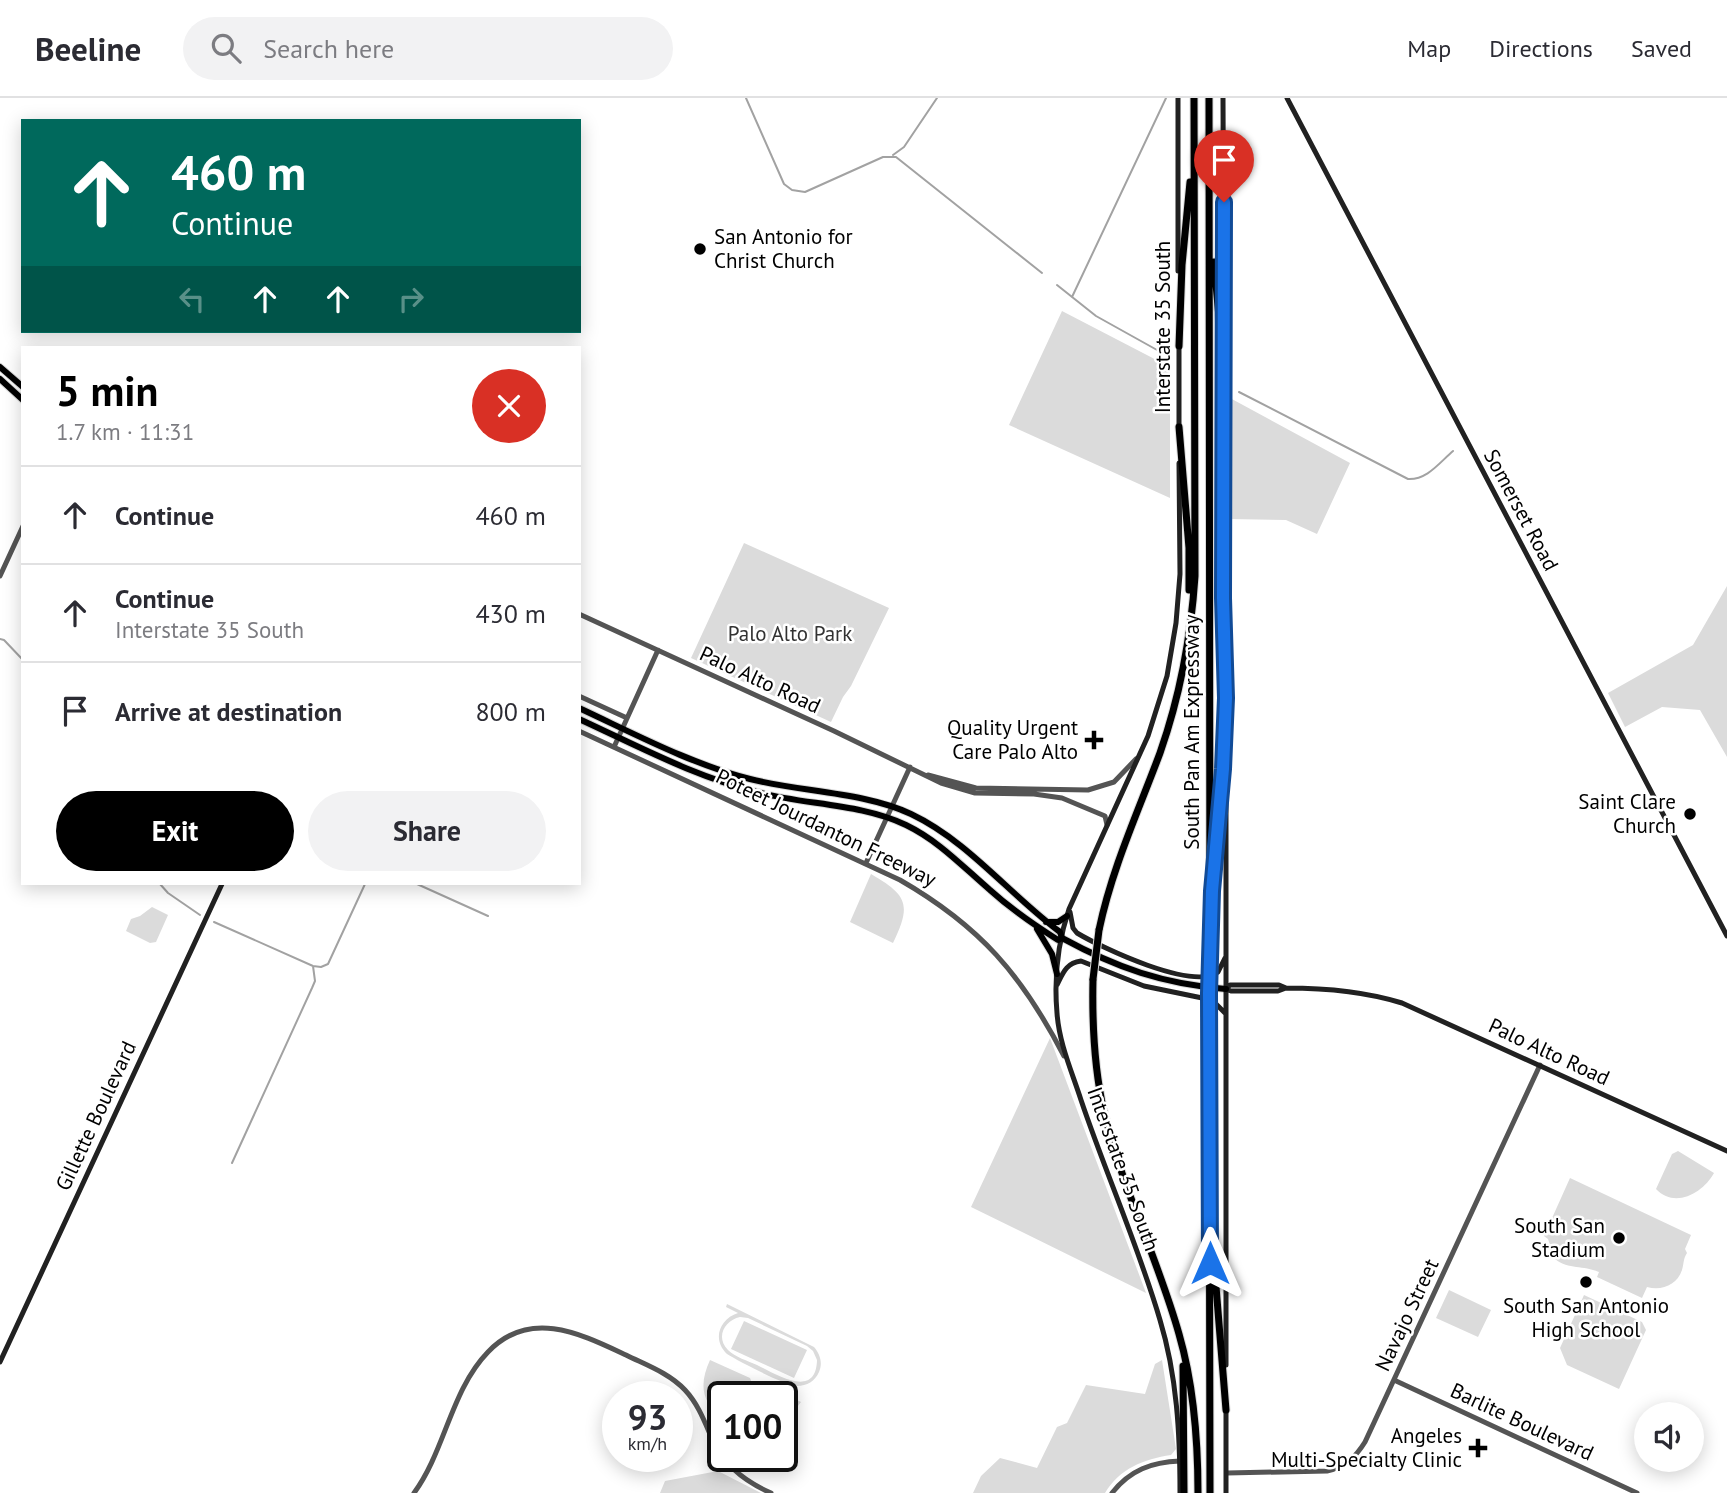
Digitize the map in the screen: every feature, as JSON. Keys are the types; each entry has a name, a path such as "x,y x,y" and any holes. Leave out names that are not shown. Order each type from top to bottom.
{"highway":[{"name":"South Pan Am Expressway","path":"1177,1328 1116,1155 1103,1107 1094,1056 1093,979 1099,930 1111,882 1169,725 1184,667 1195,576 1194,98"},
{"name":"South Pan Am Expressway","path":"1209,98 1210,1493"},
{"path":"1179,346 1182,265 1194,146"},
{"path":"1210,197 1224,373"},
{"path":"1179,427 1189,571 1184,667"},
{"path":"1210,975 1212,880 1223,769 1225,702"},
{"path":"1210,1237 1226,1410"},
{"path":"1177,1328 1184,1372 1182,1493"},
{"path":"1177,1328 1194,1406 1198,1493"}],"main road":[{"name":"Interstate 35 South","path":"1178,98 1180,557 1172,653 1155,719 1068,912 1056,988 1057,1015 1070,1068 1160,1319 1172,1371 1182,1493"},
{"path":"1223,98 1223,598 1227,970 1226,1493"},
{"name":"Somerset Road","path":"1287,98 1727,936"},
{"path":"0,367 21,385"},
{"path":"0,379 21,398"},
{"name":"Poteet Jourdanton Freeway","path":"581,709 696,761 734,774 892,807 934,826 956,841 1060,932 1062,938"},
{"name":"Poteet Jourdanton Freeway","path":"581,720 731,785 762,794 887,817 925,835 945,849 1036,927 1058,940 1062,938 1147,976 1188,986 1226,989 1337,989 1355,992"},
{"name":"Gillette Boulevard","path":"0,1363 222,885"},
{"path":"1046,922 1058,922 1068,912 1077,933 1128,957 1161,969 1195,976 1214,975 1226,953"},
{"path":"1036,927 1052,954 1057,974"},
{"path":"1056,988 1065,968 1081,961 1144,986 1212,1000 1225,1010"},
{"path":"1225,1010 1240,988 1227,970"},
{"name":"Palo Alto Road","path":"1355,992 1388,998 1419,1009 1727,1151"}],"street":[{"path":"0,576 21,530"},
{"name":"Palo Alto Road","path":"581,615 941,783 975,793 1034,794 1062,798 1105,816 1107,825"},
{"path":"614,747 658,650"},
{"path":"581,697 627,718"},
{"name":"Poteet Jourdanton Freeway","path":"581,732 866,863 935,900 994,950 1032,999 1070,1068"},
{"name":"Palo Alto Road","path":"928,775 983,789 1088,790 1114,782 1139,754"},
{"path":"866,863 910,767"},
{"name":"Navajo Street","path":"1227,1473 1321,1472 1348,1462 1365,1442 1540,1065"},
{"path":"414,1493 481,1359 508,1338 526,1330 552,1327 577,1333 671,1378 695,1403 714,1444 727,1464 744,1479 771,1493"},
{"name":"Barlite Boulevard","path":"1394,1380 1637,1493"},
{"path":"1112,1493 1120,1482 1138,1470 1160,1462 1180,1461"}],"green space":[{"path":"1062,311 1170,367 1170,498 1009,425"},
{"path":"1230,398 1350,463 1317,534 1286,520 1229,519"},
{"name":"Palo Alto Park","path":"744,543 889,608 831,722 691,658"},
{"path":"1727,586 1727,757 1700,710 1662,707 1625,727 1608,693 1693,645"},
{"path":"871,874 892,888 903,902 903,919 893,943 850,922"},
{"path":"152,907 168,915 156,942 150,943 126,931 131,919"},
{"path":"1050,1038 1146,1293 971,1207"},
{"path":"1678,1151 1714,1173 1696,1192 1672,1198 1656,1189 1672,1154"},
{"name":"South San Stadium","path":"1570,1178 1691,1235 1677,1280 1663,1287 1647,1287 1642,1298 1597,1277 1599,1272 1566,1265 1555,1259 1548,1239 1544,1236"},
{"path":"1449,1290 1491,1310 1478,1337 1436,1318"},
{"path":"1584,1295 1642,1322 1646,1330 1619,1389 1567,1365 1560,1348"},
{"path":"727,1304 814,1347 821,1362 815,1378 798,1386 798,1381 810,1379 815,1372 817,1360 813,1351 748,1318 740,1317 726,1325 722,1335 724,1345 738,1357 794,1381 781,1381 727,1354 720,1343 720,1330 726,1320 738,1313 726,1307"},
{"path":"744,1321 807,1350 794,1378 731,1349"},
{"path":"710,1360 750,1378 751,1381 707,1381 707,1401 703,1385"},
{"path":"1162,1360 1176,1449 1171,1455 1133,1466 1117,1478 1105,1493 973,1493 981,1476 1000,1458 1037,1468 1057,1427 1067,1423 1086,1385 1145,1394 1155,1364"},
{"path":"720,1472 761,1493 660,1493 665,1481"}],"waterway":[{"path":"746,98 784,184 792,190 805,192 883,157 896,157 1042,273"},
{"path":"893,155 904,147 937,98"},
{"path":"1072,297 1166,98"},
{"path":"1057,285 1096,316 1166,355"},
{"path":"1239,392 1408,479 1427,474 1453,451"},
{"path":"0,639 21,658"},
{"path":"161,885 200,915"},
{"path":"214,922 313,966 321,967 328,964 365,885"},
{"path":"419,885 488,916"},
{"path":"232,1163 315,981 313,966"}],"place":[{"name":"San Antonio for Christ Church","path":"700,249"},
{"name":"Quality Urgent Care Palo Alto","path":"1094,740"},
{"name":"Saint Clare Church","path":"1690,814"},
{"name":"South San Stadium","path":"1619,1238"},
{"name":"South San Antonio High School","path":"1586,1282"},
{"name":"Angeles Multi-Specialty Clinic","path":"1478,1448"}],"route":[{"path":"1210,1263 1209,993 1212,880 1220,813 1226,698 1223,598 1224,202"}]}
